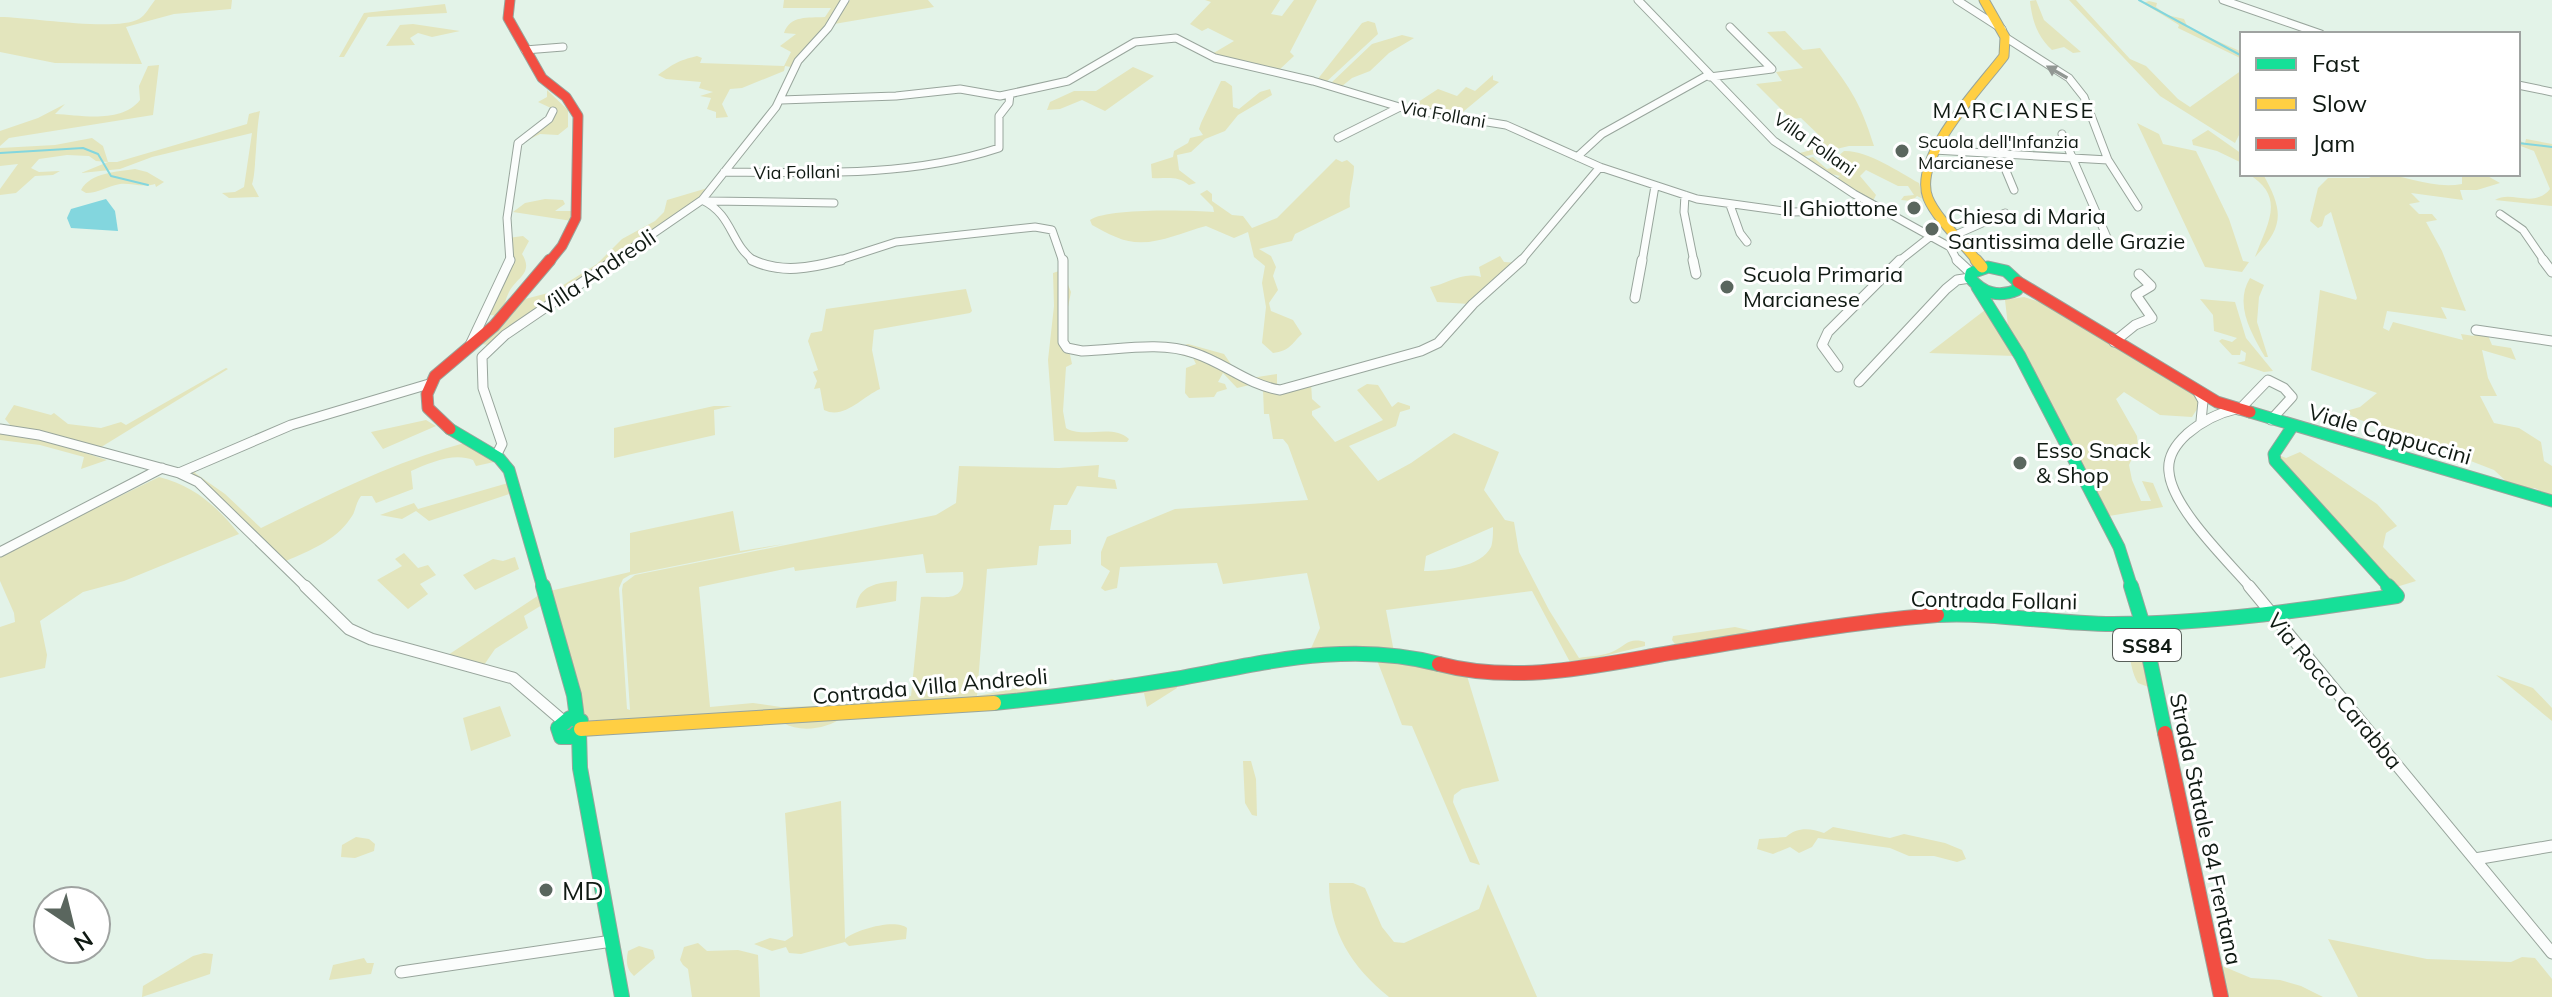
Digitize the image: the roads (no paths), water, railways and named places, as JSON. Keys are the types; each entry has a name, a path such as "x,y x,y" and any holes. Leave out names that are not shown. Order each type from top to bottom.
{"main road":[{"path":"510,0 508,18 525,50 542,78 566,97 578,116 576,218 562,246 494,326 429,384 427,406 437,421 497,454 514,479 574,695 579,726 580,768 622,997"},
{"path":"1984,0 2003,33"},
{"name":"Strada Statale 84 Frentana","path":"2003,33 2004,56 1934,150 1927,163 1924,184 1931,204 1976,274 2119,547 2142,622 2221,997"},
{"name":"Strada Statale 84 Frentana","path":"1963,253 2000,269"},
{"name":"SS84","path":"1976,274 2000,269 2011,290"},
{"path":"1976,274 2011,290 2042,298 2219,407"},
{"path":"1999,319 2011,290"},
{"name":"Viale Cappuccini","path":"2219,407 2552,501"},
{"name":"Contrada Follani","path":"1279,661 1334,653 1373,653 1423,658 1465,673 1570,671 1879,619 1947,614 2113,624 2272,614 2397,596 2275,461 2274,454 2292,427"},
{"name":"Contrada Villa Andreoli","path":"579,726 800,717 1078,694 1128,684 1179,680 1279,661"},
{"path":"579,726 563,721 557,732 566,738 580,768"},
{"path":"566,738 579,726"}],"street":[{"path":"779,104 790,72 828,28 845,0"},
{"name":"Villa Follani","path":"1638,0 1774,141 1885,210 1963,253"},
{"path":"1957,0 2069,78 2084,97 2108,160 2138,207"},
{"path":"2223,0 2315,32"},
{"path":"1577,157 1602,134 1709,76 1772,69 1730,27"},
{"name":"Via Follani","path":"779,104 960,89 992,96 1010,94 1068,81 1135,42 1176,38 1215,58 1298,77 1400,107 1506,125 1600,167 1685,195 1730,205 1791,212 1885,210"},
{"path":"525,50 563,47"},
{"path":"2520,85 2552,92"},
{"name":"Via Follani","path":"724,172 859,171 923,165 984,154 999,148 999,116 1009,103 1010,94"},
{"name":"Villa Andreoli","path":"497,454 502,444 480,373 480,361 487,351 505,335 704,200 779,104"},
{"path":"1338,138 1400,107"},
{"path":"469,346 510,262 507,218 518,143 549,119 553,111"},
{"path":"2062,134 2109,242"},
{"path":"1934,150 2108,160"},
{"path":"1999,154 2014,190"},
{"path":"704,200 719,207 746,257 757,264 783,269 804,268 906,240 1040,226 1052,230 1063,259 1063,342 1067,348 1082,351 1182,349 1204,357 1259,388 1280,390 1421,351 1438,343 1473,304 1520,262 1600,167"},
{"path":"1635,298 1655,186"},
{"path":"1685,195 1684,212 1696,274"},
{"path":"704,200 834,203"},
{"path":"1730,205 1740,233 1747,242"},
{"path":"1953,236 2005,213"},
{"path":"2500,214 2523,230 2552,272"},
{"path":"1838,367 1822,345 1828,332 1904,255 1931,236"},
{"path":"1859,382 1946,289 1957,280 1976,274"},
{"path":"2114,342 2135,325 2152,318 2136,295 2151,286 2139,274"},
{"path":"2476,330 2552,341"},
{"path":"2238,410 2268,380 2284,388 2292,397 2271,420"},
{"path":"179,473 291,425 429,384"},
{"path":"2201,398 2201,421"},
{"name":"Via Rocco Carabba","path":"2219,407 2201,421 2174,451 2169,461 2174,491 2187,511 2552,953"},
{"path":"0,429 39,435 179,473 198,482 349,629 371,639 513,678 563,721"},
{"path":"0,552 162,468"},
{"path":"2475,859 2552,846"},
{"path":"401,972 612,941"}],"water":[{"path":"106,199 115,211 118,231 71,228 67,218 71,209"}],"waterway":[{"path":"2139,0 2240,55"},
{"path":"2520,143 2552,147"},
{"path":"0,153 83,148 98,154 111,176 148,185"}],"place":[{"name":"Scuola dell'Infanzia Marcianese","path":"1902,151"},
{"name":"Il Ghiottone","path":"1914,208"},
{"name":"Chiesa di Maria Santissima delle Grazie","path":"1932,229"},
{"name":"Scuola Primaria Marcianese","path":"1727,287"},
{"name":"Esso Snack & Shop","path":"2020,463"},
{"name":"MD","path":"546,890"}],"district":[{"name":"MARCIANESE","path":"2014,110"}]}
